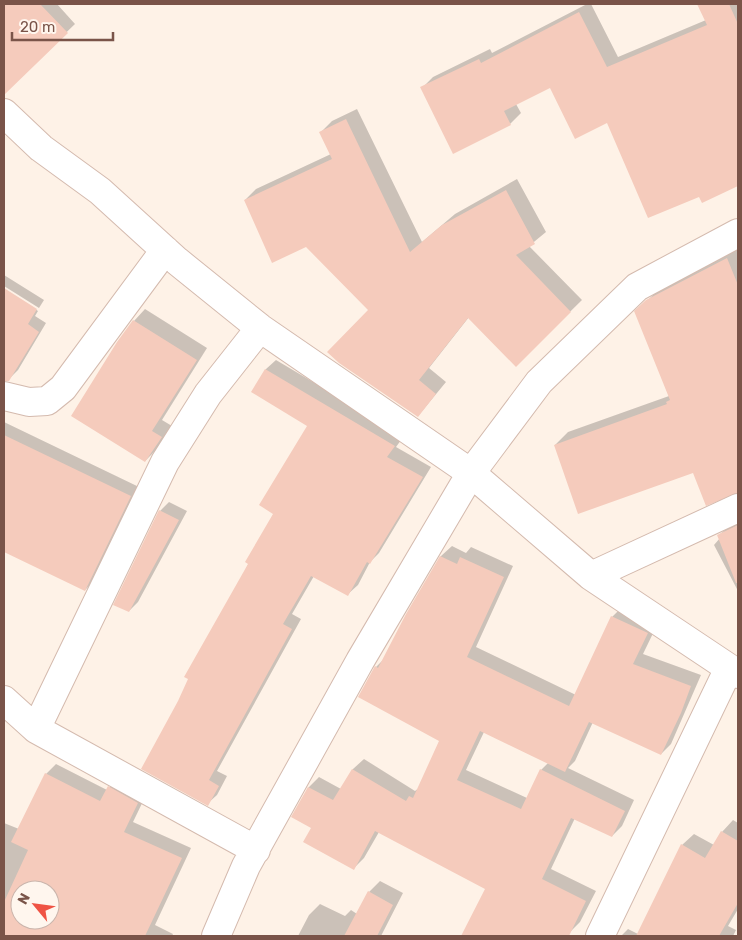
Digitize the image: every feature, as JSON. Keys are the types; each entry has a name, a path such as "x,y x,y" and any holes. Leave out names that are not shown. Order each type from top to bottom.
{"street":[{"path":"4,113 41,148 100,191 165,250 260,328 471,473 591,576 733,671 600,936"},
{"path":"216,936 246,866 360,662 471,473 539,382 638,287 738,233"},
{"path":"4,396 29,402 47,401 63,388 165,250"},
{"path":"36,729 165,462 208,394 260,328"},
{"path":"591,576 738,508"},
{"path":"4,700 36,729 256,850"}],"building":[{"path":"4,4 40,4 68,33 4,95"},
{"path":"697,4 729,4 738,24 738,186 702,203 699,197 648,218 607,123 575,139 550,88 504,111 511,125 453,154 420,87 479,59 481,63 579,12 607,67 707,25"},
{"path":"346,119 410,252 442,225 506,190 535,244 516,255 571,312 516,367 468,318 419,380 436,394 418,417 339,363 327,352 368,310 306,247 272,263 244,200 332,159 319,132"},
{"path":"727,258 738,285 738,493 706,506 693,473 578,514 554,445 667,404 666,402 670,400 634,311 646,300"},
{"path":"4,288 37,309 28,324 39,332 9,381 4,381"},
{"path":"133,320 197,360 152,431 162,437 145,462 71,416 117,342"},
{"path":"265,369 395,446 387,457 423,477 370,564 367,562 348,596 311,576 283,624 292,629 209,780 219,786 208,806 141,769 178,701 188,679 184,677 248,564 245,562 273,514 259,505 307,426 251,392"},
{"path":"4,435 131,496 85,591 4,552"},
{"path":"159,510 179,520 129,612 113,605"},
{"path":"738,525 738,583 736,583 717,535"},
{"path":"440,556 457,564 460,557 504,577 467,657 569,706 611,616 648,633 633,664 691,686 681,713 661,755 589,722 565,772 480,731 457,780 521,809 540,769 625,811 612,837 571,818 542,879 586,901 569,936 461,936 485,889 375,831 354,870 303,842 311,828 291,817 308,787 333,800 352,769 406,801 409,796 413,798 439,741 358,697 375,666 378,668 406,614"},
{"path":"45,773 100,801 108,786 138,803 124,832 182,858 145,936 4,936 4,902 10,889 10,930 60,930 60,880 14,880 28,850 11,842"},
{"path":"721,831 738,841 738,903 719,936 636,936 681,844 705,858"},
{"path":"368,891 393,905 377,936 344,936"}]}
